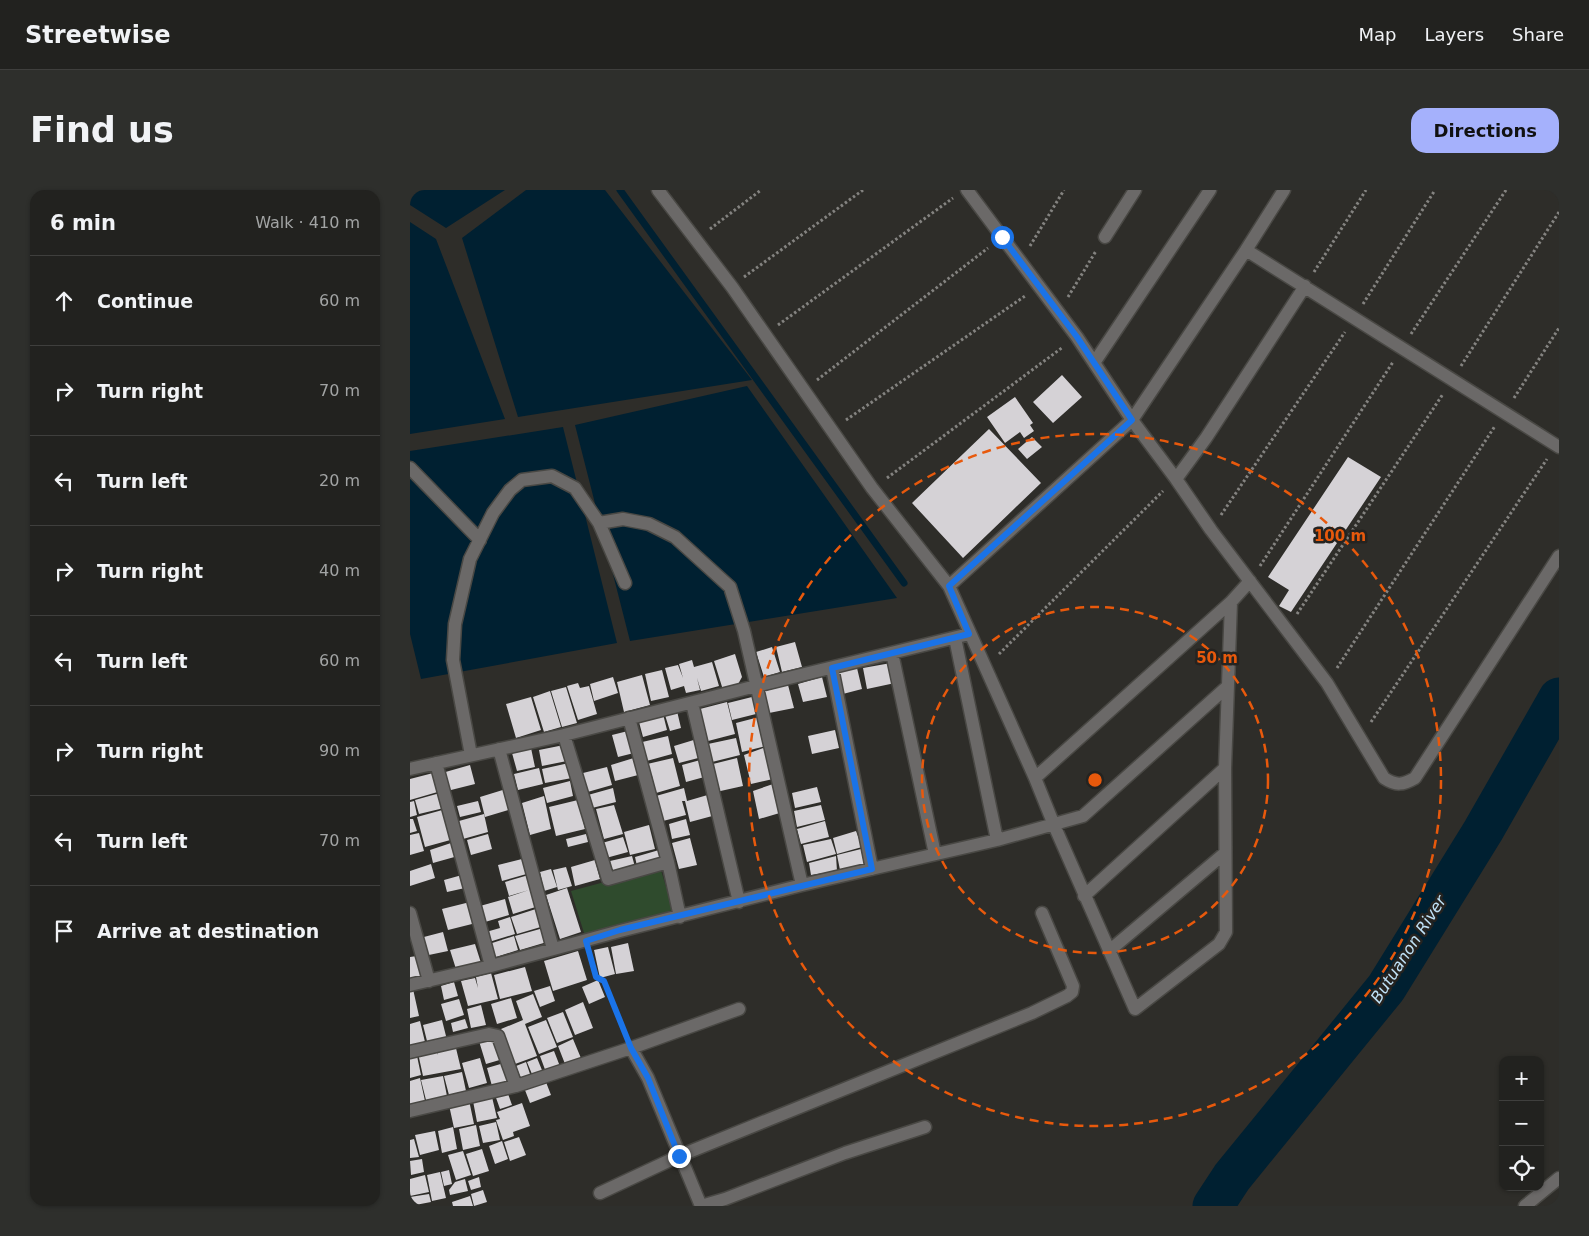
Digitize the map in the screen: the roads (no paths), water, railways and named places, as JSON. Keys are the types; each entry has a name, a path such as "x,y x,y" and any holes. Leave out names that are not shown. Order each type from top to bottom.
{"street":[{"path":"658,190 732,286 872,488 949,586 1035,778 1134,1009 1219,944 1226,932 1224,768 1231,602"},
{"path":"1105,237 1135,190"},
{"path":"1094,363 1210,190"},
{"path":"949,586 1132,420 1284,190"},
{"path":"961,193 1002,237 1077,337 1132,420 1211,530 1326,683 1384,778 1394,784 1405,784 1415,778 1559,556"},
{"path":"1246,250 1557,446"},
{"path":"1176,479 1222,414 1305,286"},
{"path":"410,468 480,540"},
{"path":"471,755 453,660 455,624 470,560 494,513 510,490 522,480 552,476 575,488 599,522 625,583"},
{"path":"599,522 623,519 649,524 675,537 730,587 744,631 802,885"},
{"path":"1035,778 1231,602 1250,581"},
{"path":"410,770 564,735 969,634"},
{"path":"955,638 997,840"},
{"path":"892,652 935,854"},
{"path":"832,668 872,869"},
{"path":"410,985 491,966 620,930 680,917 802,885 997,840 1083,816 1228,686"},
{"path":"692,703 739,902"},
{"path":"629,718 668,862 680,917"},
{"path":"564,735 608,879 668,862"},
{"path":"500,749 553,949"},
{"path":"436,763 491,966"},
{"path":"1084,896 1224,768"},
{"path":"1109,951 1224,853"},
{"path":"410,913 428,981"},
{"path":"600,1193 679,1156 1032,1013 1067,996 1072,992 1073,986 1042,913"},
{"path":"410,1111 516,1086 631,1048 739,1009"},
{"path":"410,1052 489,1034 498,1036 516,1086"},
{"path":"631,1048 648,1078 701,1206 725,1200 845,1153 925,1128"},
{"path":"1525,1206 1559,1178"}],"water":[{"path":"410,190 505,190 446,228 410,205"},
{"path":"526,190 605,190 752,380 518,417 462,238"},
{"path":"410,222 436,239 505,419 410,434"},
{"path":"747,386 897,598 630,641 575,425"},
{"path":"563,427 617,643 421,679 410,634 410,451"}],"waterway":[{"path":"620,190 904,583"},
{"name":"Butuanon River","path":"1213,1206 1232,1177 1386,988 1483,831 1559,698"}]}
